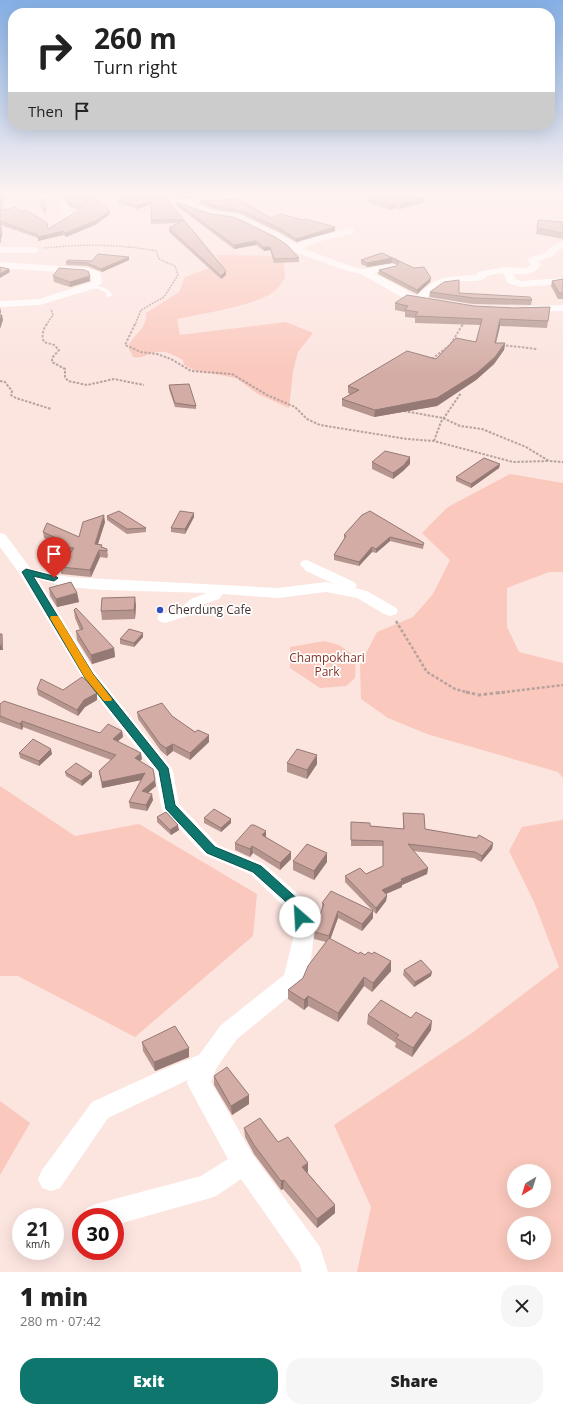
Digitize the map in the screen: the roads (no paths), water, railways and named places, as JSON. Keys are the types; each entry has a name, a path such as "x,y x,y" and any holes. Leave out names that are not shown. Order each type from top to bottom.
{"street":[{"path":"311,254 350,269 364,272 408,297 435,302"},
{"path":"419,300 431,288 440,283 458,278 477,278 481,277 482,274 506,270 524,272 531,270 536,265 532,260 549,254"},
{"path":"0,265 87,271 96,274 97,283 89,287 40,302 0,304"},
{"path":"364,272 392,267"},
{"path":"506,270 512,281 520,284 563,281"},
{"path":"518,310 563,308"},
{"path":"0,537 26,572 89,676 164,771 170,806 211,850 257,869 298,906 304,939 294,980 230,1032 207,1062 198,1084 244,1163 312,1256 315,1272"},
{"path":"307,564 311,568 351,585 362,594 390,611"},
{"path":"26,572 83,584 218,589 278,593 326,587 362,594"},
{"path":"165,618 187,611 196,602 214,596 218,589"},
{"path":"51,1179 100,1110 170,1076 207,1062"},
{"path":"124,1209 207,1187 244,1163"}],"lane":[{"path":"89,287 105,288 109,293 109,296"}],"place":[{"name":"Cherdung Cafe","path":"160,610"}],"park label":[{"name":"Champokhari Park","path":"327,665"}]}
